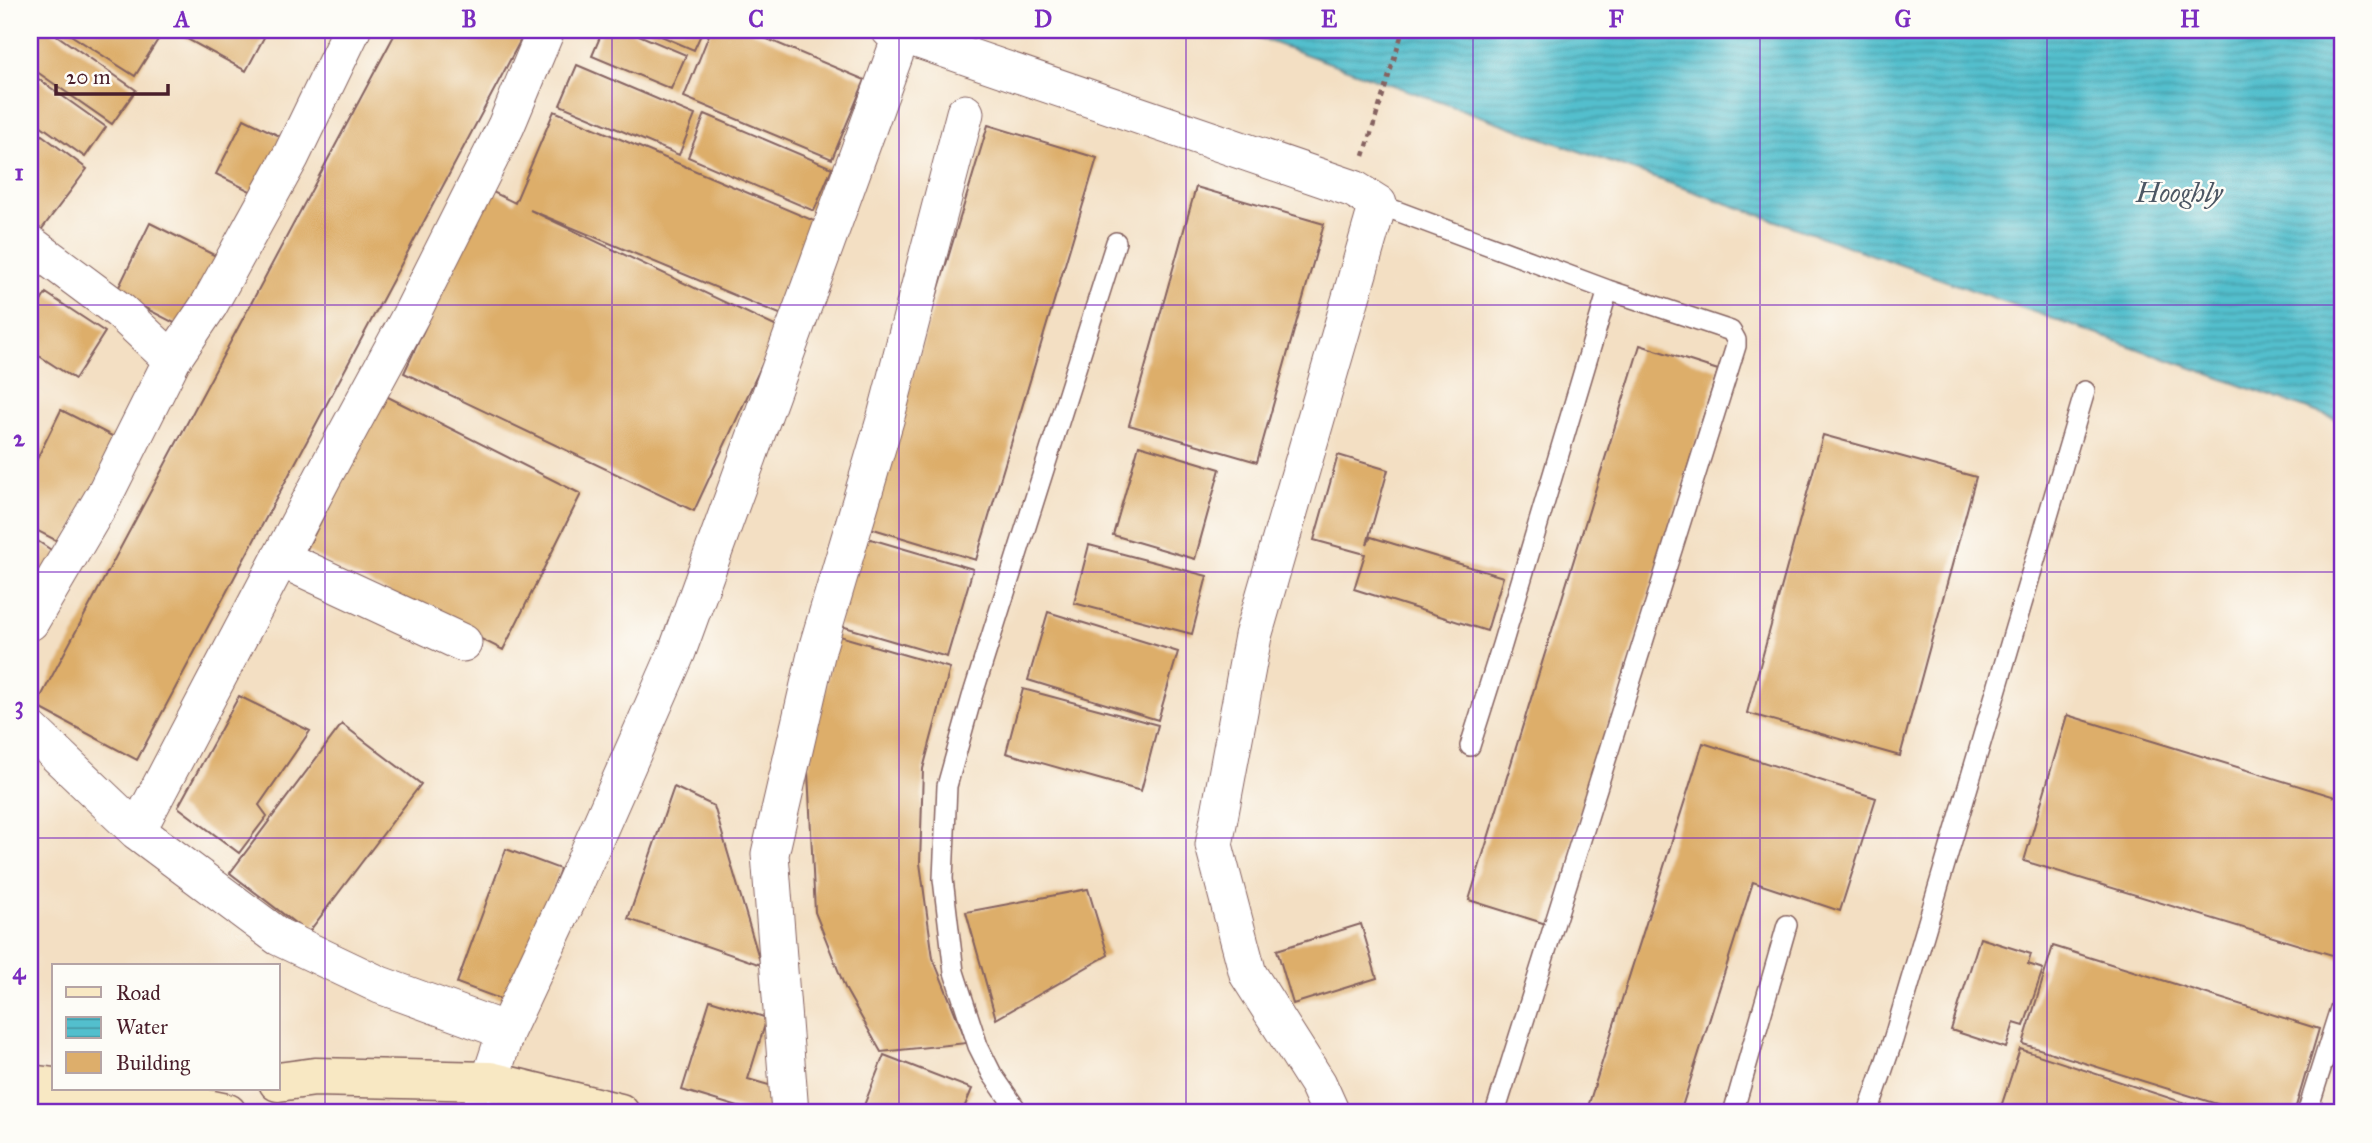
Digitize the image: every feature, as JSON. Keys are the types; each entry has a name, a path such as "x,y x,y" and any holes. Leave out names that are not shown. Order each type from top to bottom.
{"main road":[{"path":"280,1082 315,1077 620,1113"},
{"path":"30,1084 52,1087"},
{"path":"82,1090 160,1099 227,1113"},
{"path":"160,1099 225,1090"}],"street":[{"path":"30,622 103,498 172,360 209,305 291,156 352,30"},
{"path":"137,831 414,309 506,126 546,30"},
{"path":"484,1097 506,1031 574,886 677,652 896,32 1366,197 1253,636 1214,845 1248,974 1318,1084 1331,1113"},
{"path":"790,1113 770,854 818,646 885,420 965,113"},
{"path":"30,244 120,311 172,360"},
{"path":"280,558 463,643"},
{"path":"30,729 137,831 279,937 380,985 506,1031"}],"lane":[{"path":"1366,197 1608,290 1731,331 1736,340 1495,1113"},
{"path":"1019,1113 992,1074 978,1046 954,972 943,879 947,786 976,684 1116,242"},
{"path":"1470,747 1503,645 1608,290"},
{"path":"1868,1113 1908,988 2084,391"},
{"path":"1733,1113 1787,925"},
{"path":"2307,1113 2342,1002"}],"path":[{"path":"1366,197 1403,30"}],"water":[{"name":"Hooghly","path":"1237,30 2342,30 2342,421"}],"building":[{"path":"30,30 49,30 136,90 112,124 30,67"},
{"path":"63,30 164,30 135,76"},
{"path":"180,30 268,30 246,71 178,34"},
{"path":"397,30 526,30 137,760 36,706"},
{"path":"603,30 627,30 686,55 671,89 592,56"},
{"path":"647,30 703,30 694,50"},
{"path":"711,30 746,30 865,80 832,159 684,97"},
{"path":"577,65 695,115 679,155 560,105"},
{"path":"30,73 106,127 85,157 30,118"},
{"path":"554,111 819,223 782,315 530,210 779,328 694,511 404,373 489,190 515,203"},
{"path":"705,114 832,168 814,211 688,157"},
{"path":"244,119 288,140 260,196 216,174"},
{"path":"988,125 1097,158 976,560 867,527"},
{"path":"30,126 87,169 38,234 30,228"},
{"path":"1196,187 1324,224 1257,462 1129,425"},
{"path":"150,223 218,257 182,327 116,293"},
{"path":"46,293 105,332 75,379 30,350 30,320"},
{"path":"1640,345 1718,370 1546,924 1469,900"},
{"path":"384,395 581,494 503,650 306,551"},
{"path":"61,410 118,439 65,545 30,527 30,473"},
{"path":"1823,435 1976,477 1900,756 1747,713"},
{"path":"1139,445 1220,469 1195,559 1113,535"},
{"path":"1338,455 1388,470 1367,544 1371,537 1503,577 1487,631 1354,589 1365,554 1314,540"},
{"path":"30,536 65,559 30,611"},
{"path":"864,537 973,569 947,657 838,625"},
{"path":"1089,545 1207,576 1192,634 1074,603"},
{"path":"1048,612 1178,652 1158,720 1028,680"},
{"path":"836,635 950,668 923,769 920,863 933,958 967,1043 881,1052 846,990 815,912 808,771"},
{"path":"1023,689 1158,725 1141,791 1006,753"},
{"path":"239,696 310,731 259,805 267,816 239,853 178,807"},
{"path":"2067,715 2342,799 2342,958 2024,861"},
{"path":"342,724 421,784 308,933 230,873"},
{"path":"1703,743 1876,798 1840,911 1753,882 1680,1113 1586,1113"},
{"path":"674,787 714,806 761,965 628,919"},
{"path":"506,849 560,869 511,1003 457,983"},
{"path":"1088,889 1108,955 996,1019 966,912"},
{"path":"1361,924 1377,978 1293,1004 1277,950"},
{"path":"1980,938 2031,954 2028,964 2043,969 2024,1026 2014,1023 2006,1048 1951,1030"},
{"path":"2053,946 2319,1029 2294,1113 2246,1113 2023,1044"},
{"path":"710,1000 767,1018 748,1079 779,1088 772,1113 758,1113 682,1090"},
{"path":"2020,1049 2215,1113 1999,1113"},
{"path":"884,1055 972,1089 962,1113 861,1113"}]}
